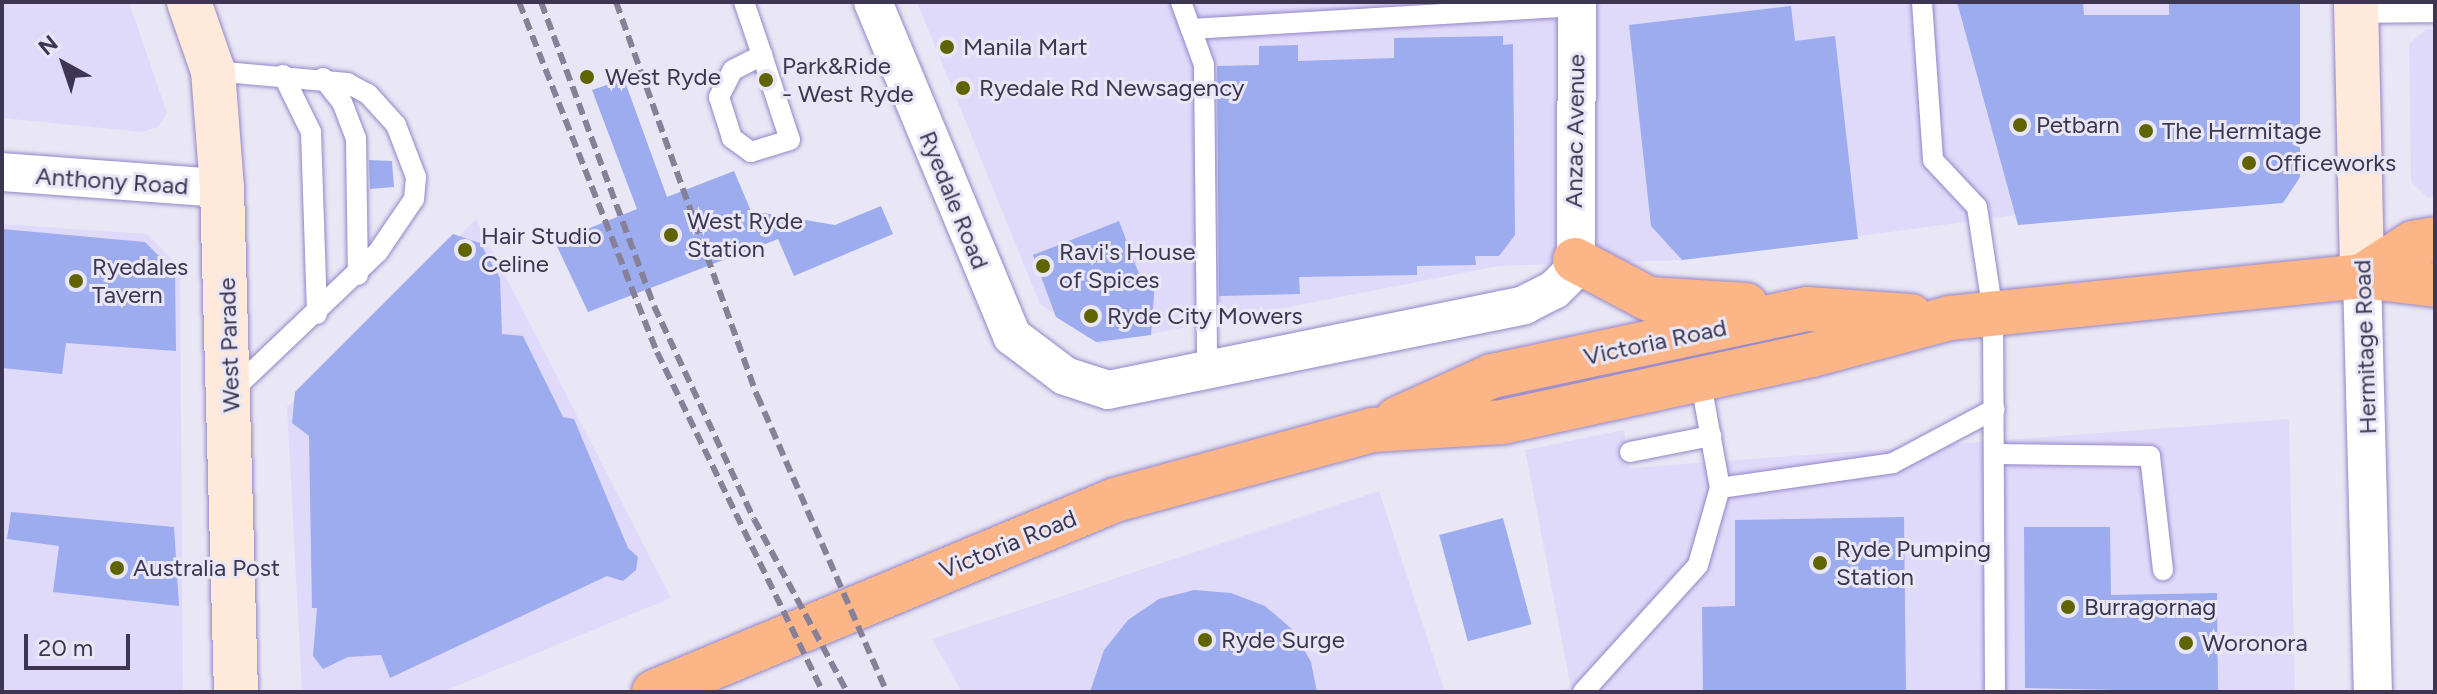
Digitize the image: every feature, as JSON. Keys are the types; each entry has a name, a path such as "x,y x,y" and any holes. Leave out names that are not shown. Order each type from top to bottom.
{"highway":[{"name":"Victoria Road","path":"2362,276 2413,243 2435,239"},
{"path":"1575,260 1649,299 1807,309"},
{"name":"Victoria Road","path":"1373,430 1502,422 1950,318 2362,276 2435,285"},
{"name":"Victoria Road","path":"654,692 1115,500 1373,430 1492,376 1807,309 1950,318"}],"street":[{"name":"West Parade","path":"189,2 213,71 222,188 232,391 236,692"},
{"name":"Ryedale Road","path":"873,2 1003,320 1024,348 1065,376 1108,390 1207,373"},
{"name":"Anzac Avenue","path":"1575,260 1577,4"},
{"name":"Hermitage Road","path":"2356,7 2373,692"},
{"name":"Anthony Road","path":"2,172 222,188"},
{"path":"1207,373 1524,305 1554,290 1575,260"}],"lane":[{"path":"744,2 762,55 790,140 751,152 732,138 719,97 733,70 762,55"},
{"path":"1181,2 1204,65 1207,373"},
{"path":"1922,2 1933,160 1977,207 1993,313 1995,692"},
{"path":"1191,29 1577,4"},
{"path":"2356,7 2435,12"},
{"path":"213,71 323,78 347,83 382,108 409,151 416,177 414,199 400,224 358,275 232,391"},
{"path":"283,75 311,132 317,314"},
{"path":"323,78 342,102 356,138 358,275"},
{"path":"1583,692 1698,565 1720,488 1694,333"},
{"path":"1720,488 1893,463 1995,409"},
{"path":"1630,452 1711,436"},
{"path":"1995,454 2150,456 2163,570"}],"shaded area":[{"path":"2,2 129,2 167,113 158,127 142,132 2,118"},
{"path":"917,2 2300,2 2300,177 1682,260 1499,266 1100,344 1040,304"},
{"path":"2426,29 2435,29 2435,197 2428,198 2411,182 2409,44"},
{"path":"476,219 671,598 442,692 302,692 287,407"},
{"path":"2,224 147,234 180,268 183,692 2,692"},
{"path":"2289,419 2295,692 1543,692 1571,688 1525,450 1624,430 1630,468"},
{"path":"1379,491 1445,692 962,692 932,639"}],"building":[{"name":"The Hermitage","path":"1957,2 2083,2 2084,15 2169,15 2169,2 2300,2 2300,177 2283,203 2018,225"},
{"path":"1791,6 1795,41 1835,36 1858,239 1682,260 1651,226 1629,25"},
{"path":"1503,36 1503,45 1513,44 1515,235 1499,256 1475,256 1476,265 1417,266 1417,275 1299,277 1300,294 1219,296 1217,66 1259,65 1259,46 1298,45 1298,61 1394,58 1394,38"},
{"name":"West Ryde Station","path":"624,79 667,197 734,171 751,211 835,225 881,206 893,234 794,276 778,239 588,312 555,242 637,209 592,90"},
{"path":"369,160 392,161 394,187 370,189"},
{"path":"1119,221 1144,287 1155,282 1151,335 1096,342 1056,317 1033,255"},
{"path":"2,229 145,242 175,272 176,351 66,343 62,374 2,368"},
{"path":"453,234 480,243 500,278 502,334 523,336 563,417 574,419 628,548 638,557 636,570 623,581 607,576 390,678 381,655 348,657 323,669 313,656 317,608 312,608 309,436 292,423 295,392"},
{"name":"Australia Post","path":"11,512 174,527 179,606 53,592 59,546 7,539"},
{"name":"Ryde Pumping Station","path":"1904,517 1906,692 1703,692 1702,607 1735,606 1735,520"},
{"path":"1503,518 1531,624 1468,641 1439,535"},
{"path":"2024,527 2110,527 2111,595 2217,593 2218,692 2025,688"},
{"name":"Ryde Surge","path":"1194,590 1231,593 1265,606 1293,630 1311,662 1317,692 1090,692 1104,650 1128,620 1159,599"}],"railway":[{"path":"519,2 657,352 823,692"},
{"path":"541,2 654,306 754,519 847,692"},
{"path":"616,2 757,395 887,692"}],"place":[{"name":"Manila Mart","path":"947,47"},
{"name":"West Ryde","path":"587,77"},
{"name":"Park&Ride - West Ryde","path":"766,80"},
{"name":"Ryedale Rd Newsagency","path":"963,88"},
{"name":"Petbarn","path":"2020,125"},
{"name":"The Hermitage","path":"2146,131"},
{"name":"Officeworks","path":"2249,163"},
{"name":"West Ryde Station","path":"671,235"},
{"name":"Hair Studio Celine","path":"465,250"},
{"name":"Ravi's House of Spices","path":"1043,266"},
{"name":"Ryedales Tavern","path":"76,281"},
{"name":"Ryde City Mowers","path":"1091,316"},
{"name":"Ryde Pumping Station","path":"1820,563"},
{"name":"Australia Post","path":"117,568"},
{"name":"Burragornag","path":"2068,607"},
{"name":"Ryde Surge","path":"1205,640"},
{"name":"Woronora","path":"2186,643"}]}
